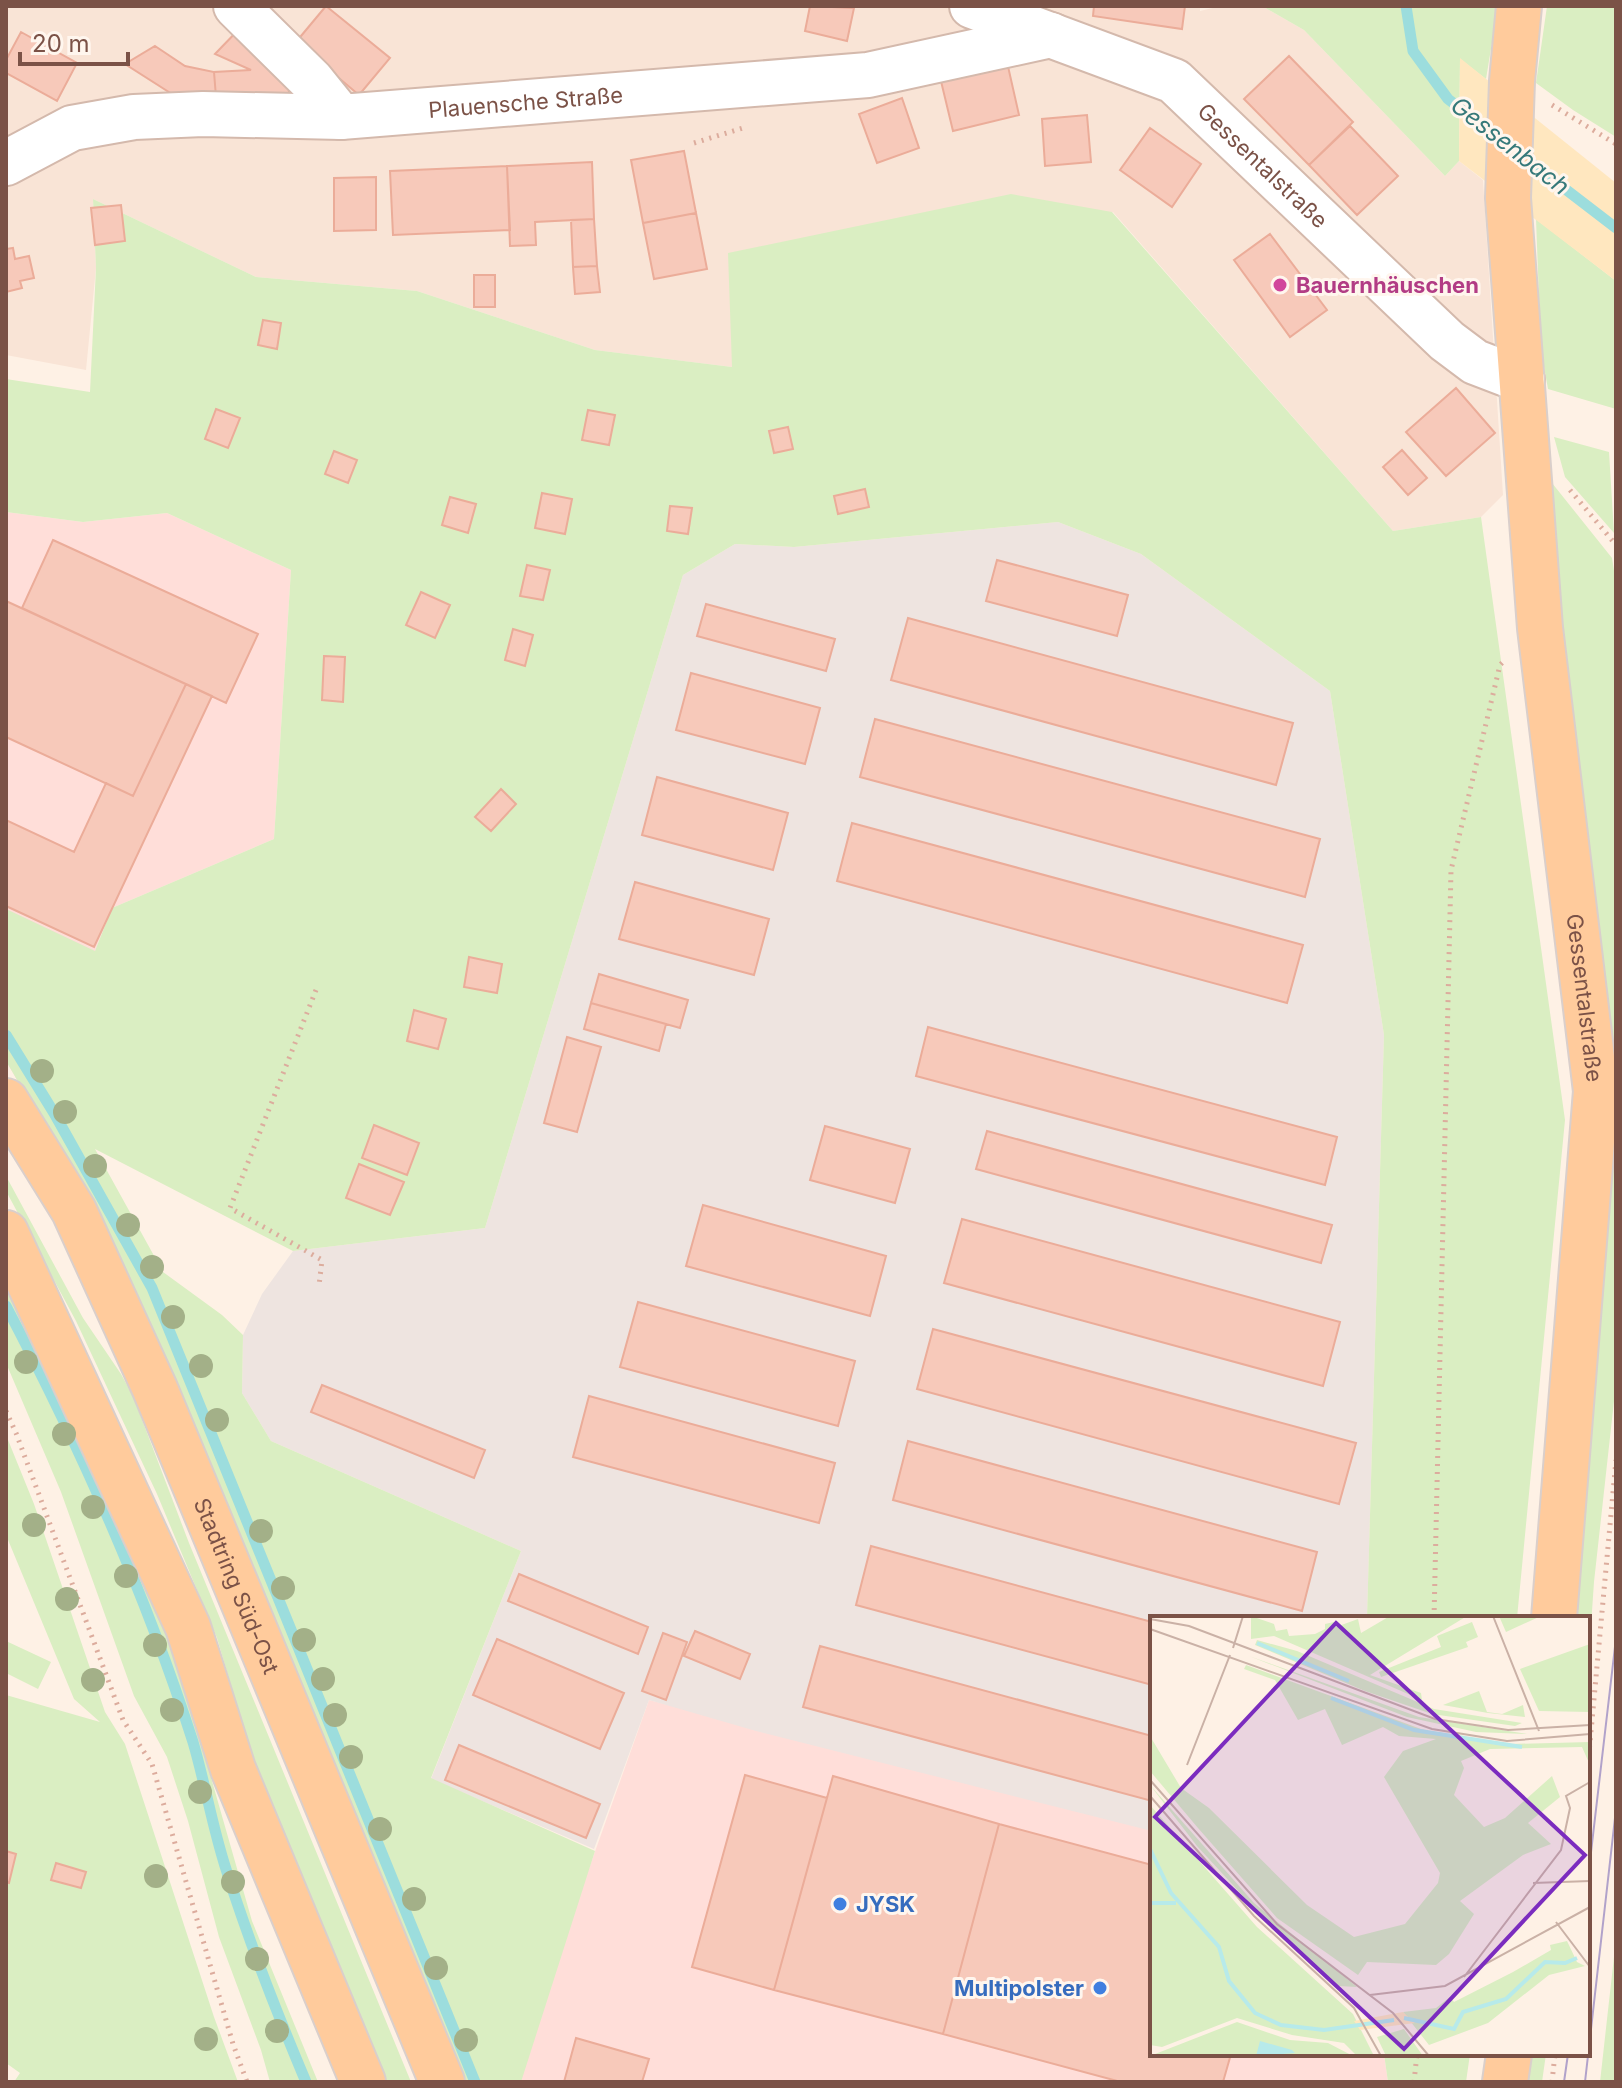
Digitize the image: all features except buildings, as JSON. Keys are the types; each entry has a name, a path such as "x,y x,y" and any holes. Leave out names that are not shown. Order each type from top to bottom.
{"main road":[{"name":"Gessentalstraße","path":"1519,6 1528,101 1508,198 1540,628 1596,1091 1554,1616"},
{"name":"Stadtring Süd-Ost","path":"6,1101 74,1211 155,1389 442,2082"},
{"path":"6,1233 188,1627 233,1769 363,2082"},
{"path":"1505,2082 1509,2056"}],"street":[{"path":"236,6 312,81 341,117"},
{"name":"Gessentalstraße","path":"972,6 1174,81 1447,341 1475,362 1522,380"},
{"name":"Plauensche Straße","path":"6,163 72,128 134,117 203,114 341,117 868,75 1051,35"}],"path":[{"path":"1528,101 1616,144"},
{"path":"1568,488 1616,545"},
{"path":"1434,1616 1451,870 1500,665 1540,628"},
{"path":"316,990 230,1208 322,1260 319,1286"},
{"path":"6,1411 123,1720 152,1764 233,2044 247,2082"},
{"path":"1590,1742 1616,1460"},
{"path":"1414,2082 1417,2056"},
{"path":"1552,2082 1555,2056"}],"shaded area":[{"path":"6,6 1200,6 1200,11 1221,6 1262,6 1304,30 1445,176 1459,161 1483,180 1503,495 1481,517 1393,531 1113,212 732,367 595,350 417,291 256,277 93,199 96,268 86,370 6,355"},
{"path":"6,512 83,522 167,513 291,570 274,839 112,908 95,951 190,954 94,1148 66,1164 6,1061"},
{"path":"1058,522 1141,554 1330,691 1384,1035 1367,1616 1150,1616 1150,1830 756,1731 649,1700 594,1849 431,1779 521,1551 271,1441 242,1393 243,1335 262,1294 293,1251 485,1228 683,575 735,544 794,547"},
{"path":"649,1700 1150,1829 1150,2056 1384,2056 1388,2082 513,2082"}],"green space":[{"path":"1262,6 1498,6 1486,79 1460,59 1459,161 1445,176 1304,30"},
{"path":"1547,6 1616,6 1616,137 1536,83"},
{"path":"1011,194 1112,212 1393,531 1481,517 1565,1120 1517,1616 1367,1616 1384,1035 1330,691 1141,554 1058,522 794,547 735,544 683,575 485,1228 293,1251 95,1149 163,1272 222,1315 243,1335 242,1393 271,1441 521,1551 431,1778 595,1851 521,2082 457,2082 66,1164 6,1061 6,909 95,951 112,908 274,839 291,570 167,513 83,522 6,512 6,379 90,392 96,268 93,199 256,277 417,291 595,350 732,367 728,253"},
{"path":"1536,219 1616,281 1616,409 1548,389 1541,350"},
{"path":"1554,437 1609,452 1614,533 1565,477"},
{"path":"1544,473 1612,558 1616,584 1616,1383 1590,1640 1590,1616 1568,1616 1597,1284"},
{"path":"6,1176 83,1318 133,1396 189,1543 411,2082 381,2082 258,1777 217,1638 157,1494 76,1321 6,1191"},
{"path":"6,1282 157,1611 182,1676 252,1921 318,2082 270,2082 219,1937 188,1821 167,1757 134,1696 61,1492 6,1363"},
{"path":"6,1435 34,1504 105,1712 125,1744 238,2082 14,2082 20,2073 6,2063 6,1695 100,1722 74,1699 6,1535"},
{"path":"6,1641 51,1662 38,1689 6,1673"},
{"path":"1616,1939 1616,2082 1600,2082"},
{"path":"1384,2056 1470,2056 1466,2082 1388,2082"},
{"path":"1526,2056 1546,2056 1542,2082 1522,2082"}],"sand":[{"path":"1460,58 1616,183 1616,281 1459,161"}],"waterway":[{"name":"Gessenbach","path":"1406,6 1413,51 1448,99 1497,137"},
{"name":"Gessenbach","path":"1521,155 1616,228"},
{"path":"6,1035 54,1113 152,1288 475,2082"},
{"path":"6,1306 84,1465 154,1631 193,1742 234,1893 306,2082"}],"tram line":[{"path":"1590,1861 1616,1638"},
{"path":"1590,2038 1616,1809"},
{"path":"1564,2082 1568,2056"},
{"path":"1585,2082 1588,2056"}],"place":[{"name":"Bauernhäuschen","path":"1280,285"},
{"name":"JYSK","path":"840,1904"},
{"name":"Multipolster","path":"1100,1988"}]}
